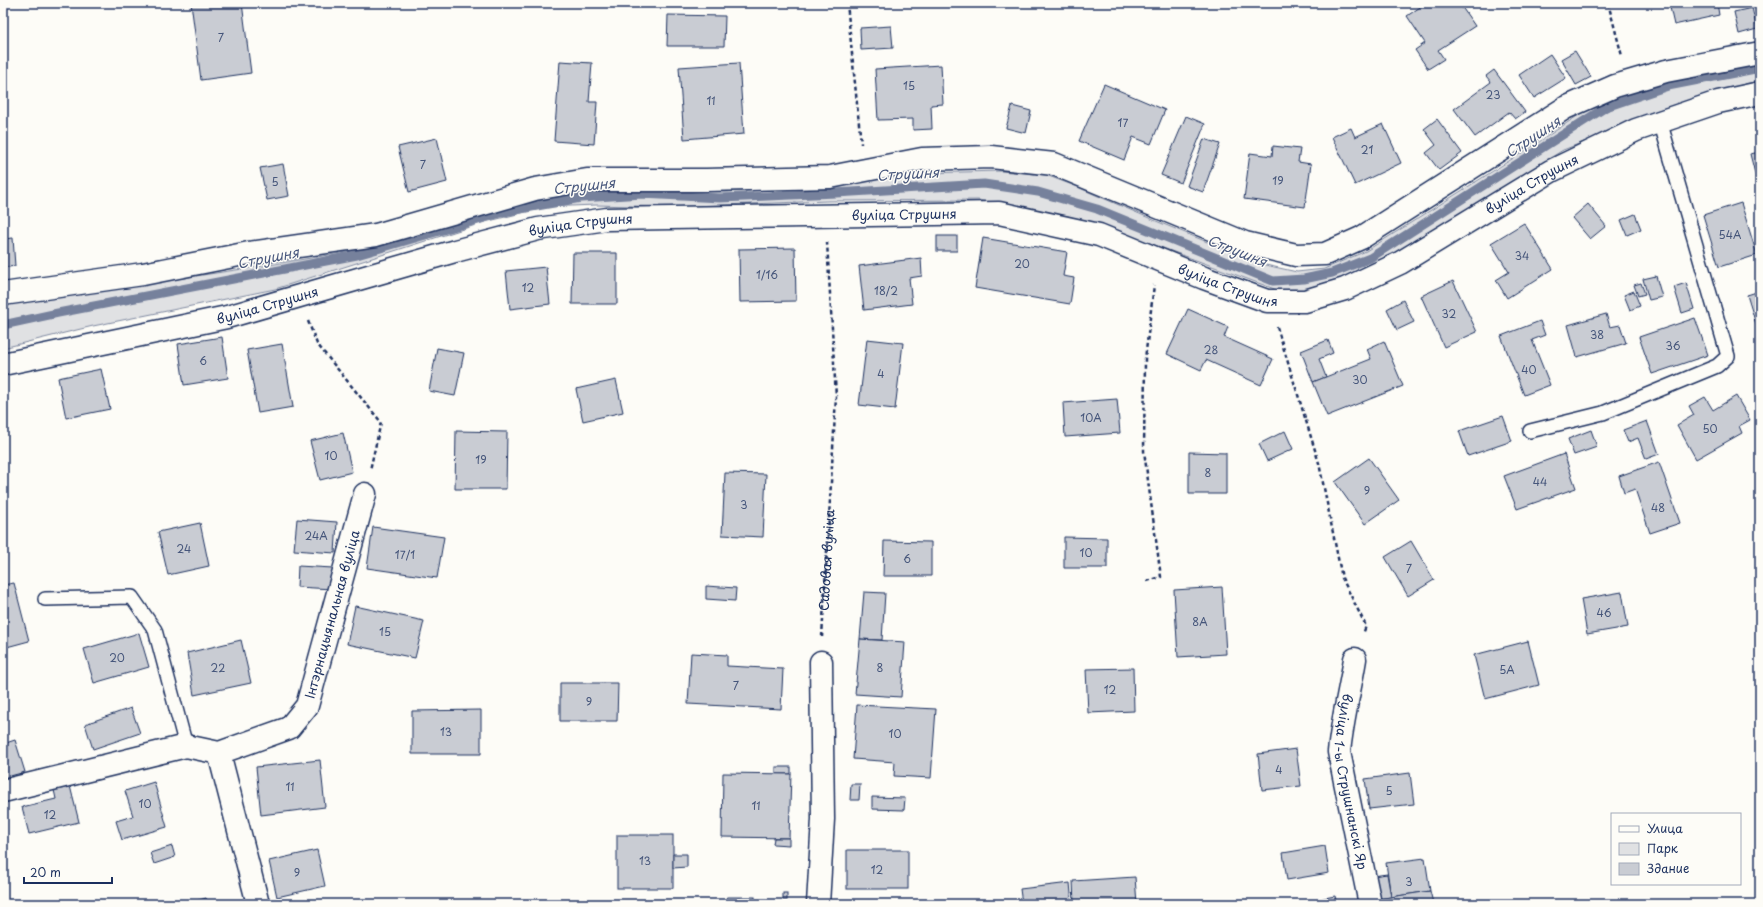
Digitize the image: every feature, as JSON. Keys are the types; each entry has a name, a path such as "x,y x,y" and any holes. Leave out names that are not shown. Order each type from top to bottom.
{"street":[{"path":"3,294 143,274 249,253 376,235 535,189 587,180 706,180 830,177 922,159 991,157 1054,164 1245,243 1296,255 1325,254 1361,238 1565,108 1629,82 1666,71 1760,53"},
{"name":"вуліца Струшня","path":"3,364 227,317 455,251 538,230 607,219 999,213 1099,235 1266,301 1305,301 1345,289 1400,263 1551,172 1636,130 1718,102 1760,92"},
{"name":"Інтэрнацыянальная вуліца","path":"219,753 289,728 307,706 365,494"},
{"name":"вуліца 1-ы Струшнанскі Яр","path":"1354,659 1349,697 1341,727 1340,752 1370,904"},
{"path":"818,904 823,819 821,662"},
{"path":"3,791 186,746 219,753 258,904"}],"lane":[{"path":"1530,431 1603,413 1717,366 1728,356 1660,122"},
{"path":"45,599 132,597 155,630 186,746"}],"path":[{"path":"848,3 863,170"},
{"path":"1608,3 1629,82"},
{"name":"Садовая вуліца","path":"821,662 836,397 825,216"},
{"path":"1147,581 1161,576 1144,451 1145,359 1158,259"},
{"path":"298,296 317,344 381,422 365,494"},
{"path":"1266,301 1278,328 1319,463 1342,578 1366,626"}],"green space":[{"path":"1760,64 1760,81 1744,84 1657,114 1563,150 1410,246 1355,275 1303,292 1280,291 1114,230 1068,216 978,200 828,201 667,207 596,205 546,207 485,222 275,289 93,326 3,348 3,305 365,249 517,205 579,193 646,189 726,192 819,186 925,173 1000,171 1046,175 1261,264 1297,272 1324,269 1366,251 1539,142 1589,108 1624,94 1690,76"}],"building":[{"path":"191,3 242,3 251,73 201,80"},
{"path":"1426,3 1459,3 1475,26 1438,50 1444,59 1428,69 1415,50 1425,43 1407,16"},
{"path":"1669,3 1717,3 1719,15 1674,25"},
{"path":"1760,3 1760,24 1758,24 1754,5"},
{"path":"1752,8 1757,29 1739,34 1734,12"},
{"path":"668,15 725,16 724,46 667,46"},
{"path":"891,26 893,48 861,50 860,28"},
{"path":"1575,51 1591,77 1576,85 1561,59"},
{"path":"1550,54 1566,78 1534,98 1519,75"},
{"path":"560,61 592,63 589,102 597,102 594,144 554,141"},
{"path":"739,63 744,134 684,139 679,67"},
{"path":"941,65 943,104 931,105 932,129 913,130 913,119 878,120 875,69"},
{"path":"1494,70 1525,112 1515,119 1509,112 1475,137 1454,109 1491,82 1486,76"},
{"path":"1104,84 1165,110 1151,144 1133,137 1124,160 1079,141"},
{"path":"1012,106 1031,111 1026,133 1006,128"},
{"path":"1186,116 1205,124 1181,183 1161,175"},
{"path":"1437,119 1462,153 1439,170 1426,153 1436,145 1424,129"},
{"path":"1383,124 1401,163 1355,185 1332,137 1351,128 1355,137"},
{"path":"437,138 447,182 409,192 398,147"},
{"path":"1204,139 1220,144 1203,192 1187,186"},
{"path":"1273,146 1300,149 1298,162 1311,164 1305,207 1244,199 1250,153 1272,156"},
{"path":"1760,152 1760,193 1750,154"},
{"path":"283,164 289,196 267,200 260,168"},
{"path":"1741,203 1757,255 1719,267 1703,215"},
{"path":"1588,204 1606,226 1590,239 1572,218"},
{"path":"1635,214 1641,229 1627,235 1621,220"},
{"path":"1524,223 1553,269 1507,298 1496,280 1509,272 1491,243"},
{"path":"937,236 957,236 957,251 937,251"},
{"path":"13,238 15,266 3,268 3,239"},
{"path":"983,238 1067,252 1063,276 1074,278 1070,304 975,288"},
{"path":"795,248 796,301 740,302 739,249"},
{"path":"573,253 617,253 617,304 572,304"},
{"path":"921,258 922,276 909,278 912,304 864,310 859,266"},
{"path":"546,267 550,304 510,309 506,271"},
{"path":"1656,276 1662,297 1649,300 1643,279"},
{"path":"1453,281 1477,332 1444,347 1421,296"},
{"path":"1641,283 1645,294 1638,296 1634,285"},
{"path":"1686,283 1694,309 1682,313 1674,287"},
{"path":"1634,291 1640,306 1630,310 1624,295"},
{"path":"1760,291 1760,337 1747,295"},
{"path":"1403,300 1414,322 1397,330 1387,309"},
{"path":"1188,309 1228,327 1224,337 1273,359 1261,385 1206,360 1201,370 1167,354"},
{"path":"1606,314 1610,327 1620,325 1626,343 1577,357 1568,325"},
{"path":"1695,318 1708,355 1652,374 1639,337"},
{"path":"1540,321 1545,335 1532,340 1550,385 1524,395 1501,336"},
{"path":"222,337 228,378 184,385 178,344"},
{"path":"867,339 903,343 895,409 859,405"},
{"path":"1328,340 1333,353 1319,359 1326,377 1313,382 1301,351"},
{"path":"1384,341 1403,386 1327,416 1313,382 1371,359 1367,349"},
{"path":"282,344 293,407 258,413 247,350"},
{"path":"437,348 464,353 455,396 429,391"},
{"path":"101,369 110,409 66,418 58,378"},
{"path":"616,380 623,412 583,421 576,389"},
{"path":"1736,396 1750,420 1739,426 1742,433 1696,459 1677,425 1694,415 1689,406 1705,397 1713,410"},
{"path":"1117,399 1120,433 1065,437 1063,403"},
{"path":"1503,416 1512,441 1468,456 1459,431"},
{"path":"1647,421 1659,454 1646,459 1638,438 1628,442 1623,430"},
{"path":"1591,430 1597,447 1574,455 1568,439"},
{"path":"456,431 507,432 506,489 455,489"},
{"path":"1285,431 1293,449 1267,461 1259,444"},
{"path":"343,433 352,472 320,480 310,441"},
{"path":"1189,452 1226,453 1226,494 1189,494"},
{"path":"1564,454 1576,488 1517,509 1504,476"},
{"path":"1369,458 1399,500 1365,524 1335,482"},
{"path":"1659,462 1680,523 1650,533 1635,489 1624,493 1619,476"},
{"path":"725,473 766,474 763,537 722,535"},
{"path":"297,519 337,522 335,553 294,550"},
{"path":"200,523 209,566 168,575 158,532"},
{"path":"373,527 444,537 437,578 367,568"},
{"path":"1064,537 1107,538 1107,568 1064,568"},
{"path":"884,541 931,542 931,576 883,576"},
{"path":"1411,541 1434,580 1408,596 1385,557"},
{"path":"298,566 333,568 332,589 297,587"},
{"path":"14,583 29,641 3,648 3,585"},
{"path":"706,586 736,588 735,601 706,599"},
{"path":"1222,587 1226,654 1178,657 1174,590"},
{"path":"864,592 885,593 882,640 860,639"},
{"path":"1622,592 1628,627 1587,634 1581,599"},
{"path":"355,606 424,621 415,658 347,644"},
{"path":"139,633 149,667 94,683 84,649"},
{"path":"860,639 905,642 901,697 855,694"},
{"path":"241,640 251,683 194,695 187,653"},
{"path":"1528,641 1539,685 1485,699 1474,655"},
{"path":"691,653 727,655 727,666 783,669 781,709 688,704"},
{"path":"1133,668 1134,711 1088,713 1086,669"},
{"path":"560,683 618,683 617,721 560,721"},
{"path":"857,705 936,709 931,778 894,776 895,762 853,759"},
{"path":"131,708 140,733 93,749 85,724"},
{"path":"481,710 481,754 412,754 412,711"},
{"path":"15,740 25,772 3,778 3,744"},
{"path":"1296,749 1301,786 1262,790 1258,754"},
{"path":"320,760 325,807 261,815 256,767"},
{"path":"776,767 791,767 791,774 776,774"},
{"path":"723,773 791,774 789,838 722,837"},
{"path":"1410,773 1414,804 1369,809 1365,779"},
{"path":"154,782 167,827 122,840 116,821 133,816 125,791"},
{"path":"851,784 860,784 859,800 850,800"},
{"path":"70,786 79,822 29,834 22,807 56,799 54,790"},
{"path":"872,797 905,798 904,810 872,809"},
{"path":"617,835 673,835 673,888 617,888"},
{"path":"774,838 789,838 789,845 773,844"},
{"path":"172,846 175,857 154,864 150,853"},
{"path":"1325,846 1329,873 1287,880 1283,853"},
{"path":"317,850 325,886 277,897 269,861"},
{"path":"847,850 908,850 908,889 847,889"},
{"path":"673,854 687,854 687,867 673,868"},
{"path":"1425,858 1430,891 1391,897 1386,863"},
{"path":"1387,874 1391,897 1377,899 1373,876"},
{"path":"1135,877 1137,904 1074,904 1073,881"},
{"path":"1070,883 1072,904 1022,904 1020,889"},
{"path":"1430,891 1433,903 1377,904 1377,899"},
{"path":"783,893 787,893 787,900 783,900"},
{"path":"1335,896 1337,904 1293,904"},
{"path":"727,897 755,897 755,904 727,904"},
{"path":"206,898 208,904 186,904"}],"waterway":[{"name":"Струшня","path":"3,325 357,255 504,212 581,198 642,194 720,198 984,184 1038,192 1097,209 1273,281 1304,279 1332,273 1370,258 1606,107 1668,86 1760,68"}]}
